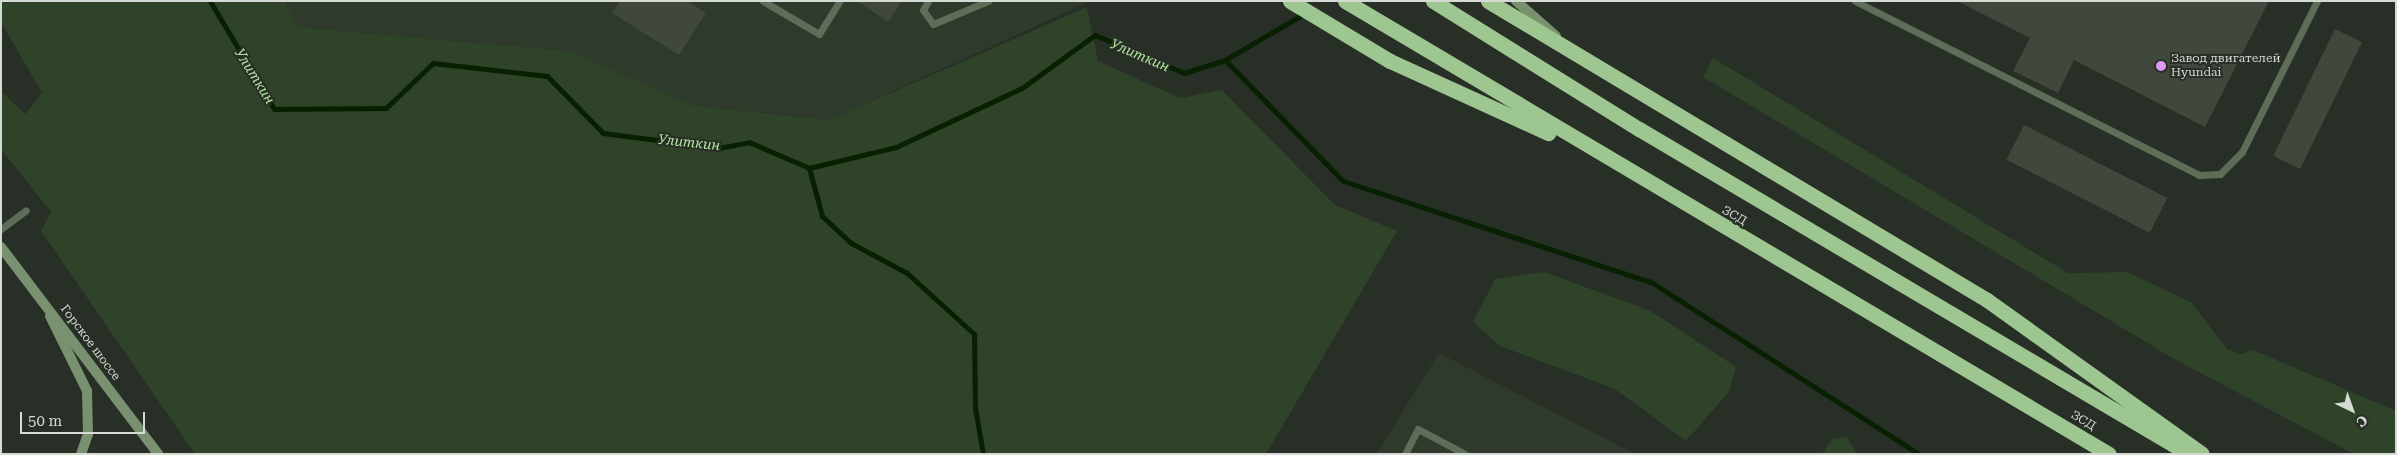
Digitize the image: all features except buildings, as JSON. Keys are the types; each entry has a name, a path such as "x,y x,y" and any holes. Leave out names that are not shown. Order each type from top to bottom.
{"highway":[{"path":"1290,1 1390,61 1618,165"},
{"name":"ЗСД","path":"1345,1 1618,165 2109,454"},
{"name":"ЗСД","path":"1433,1 1639,129 2188,454"},
{"path":"1488,1 1583,60 1987,300 2202,454"}],"main road":[{"path":"1516,1 1583,60"},
{"name":"Горское шоссе","path":"1,247 158,454"},
{"path":"46,305 87,391 88,434 81,454"}],"lane":[{"path":"763,1 819,34 840,1"},
{"path":"928,1 923,10 933,24 988,1"},
{"path":"1855,1 2199,175 2220,174 2242,152 2318,1"},
{"path":"1,229 26,210"},
{"path":"1405,454 1418,430 1465,454"}],"shaded area":[{"path":"285,1 1091,1 830,120 692,105 570,51 296,27"},
{"path":"1439,353 1635,454 1376,454"}],"green space":[{"path":"1,1 285,1 296,27 570,51 692,105 829,120 1087,7 1098,61 1180,98 1222,90 1335,205 1397,231 1266,454 195,454 41,231 51,212 1,149 1,91 25,114 42,93 1,22"},
{"path":"1713,58 2068,273 2127,272 2191,302 2227,349 2241,354 2253,350 2396,411 2396,454 2354,454 2176,360 1703,77"},
{"path":"1544,272 1651,311 1736,367 1729,392 1686,441 1615,389 1500,346 1473,322 1495,279"},
{"path":"1847,437 1857,454 1822,454 1832,439"}],"waterway":[{"name":"Улиткин","path":"210,1 274,109 386,108 433,63 547,76 603,133 719,148 749,142 809,168 896,147 1022,88 1095,35 1184,73 1225,60 1300,16"},
{"path":"1225,60 1343,181 1651,282 1919,454"},
{"path":"809,168 822,216 851,243 907,273 974,334 975,408 983,454"}],"place":[{"name":"Завод двигателей Hyundai","path":"2161,66"}]}
